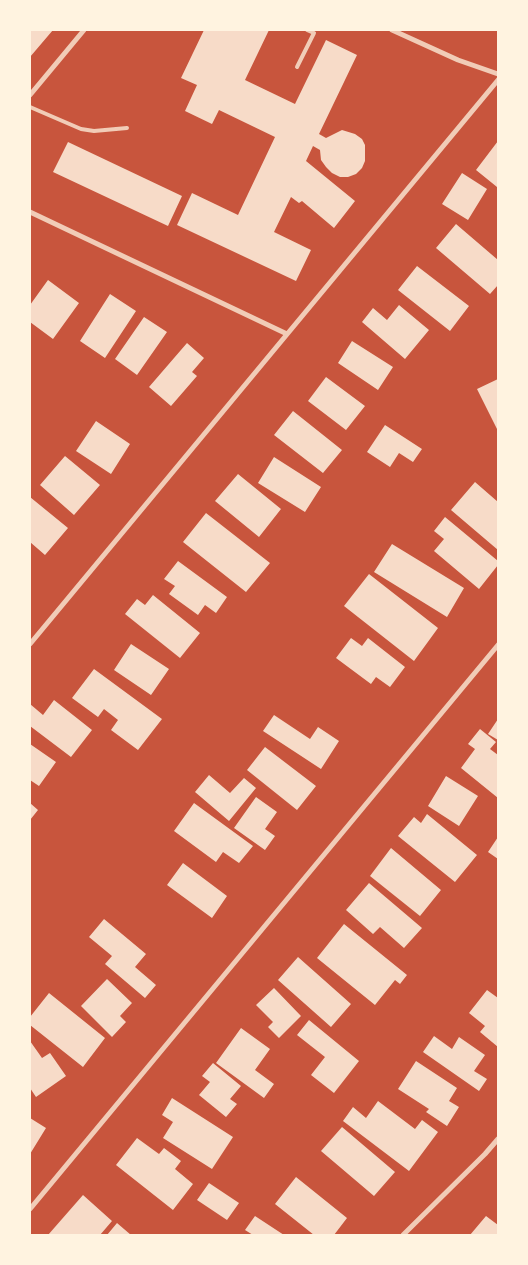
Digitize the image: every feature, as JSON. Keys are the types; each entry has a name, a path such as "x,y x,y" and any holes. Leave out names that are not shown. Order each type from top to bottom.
{"street":[{"path":"30,95 84,30"},
{"path":"392,30 458,60 498,74"},
{"path":"30,644 498,80"},
{"path":"30,212 287,334"},
{"path":"30,1210 498,645"},
{"path":"403,1235 498,1139"}],"lane":[{"path":"297,67 314,33 307,30"},
{"path":"30,107 75,128 94,131 126,128"}],"building":[{"path":"30,30 53,30 30,57"},
{"path":"204,30 269,30 245,80 295,104 326,40 357,55 319,134 326,138 342,130 355,134 362,139 365,145 365,161 362,168 356,174 340,177 326,167 321,160 320,150 313,146 306,161 355,201 334,228 302,201 299,203 291,197 274,232 311,250 296,281 177,225 192,193 238,215 275,137 219,110 212,124 185,111 197,85 181,78"},
{"path":"498,141 498,186 497,187 476,170"},
{"path":"68,142 182,196 168,226 53,172"},
{"path":"462,173 487,189 468,220 442,204"},
{"path":"456,224 498,260 498,285 490,294 436,248"},
{"path":"417,266 469,306 450,331 398,290"},
{"path":"48,280 79,303 53,339 30,322 30,305"},
{"path":"110,294 136,311 105,358 80,341"},
{"path":"399,305 429,330 405,359 362,322 373,308 387,320"},
{"path":"144,317 167,332 137,375 115,359"},
{"path":"352,341 393,367 378,390 338,363"},
{"path":"187,343 204,358 192,372 197,376 171,406 149,387"},
{"path":"326,377 365,406 346,430 308,401"},
{"path":"498,379 498,431 477,389"},
{"path":"293,411 342,450 323,473 274,435"},
{"path":"96,421 130,444 111,474 76,451"},
{"path":"385,425 422,449 413,462 399,453 390,467 367,452"},
{"path":"65,456 100,485 74,515 40,485"},
{"path":"274,457 321,487 305,512 258,483"},
{"path":"238,474 281,509 259,537 215,501"},
{"path":"475,482 498,502 498,550 451,510"},
{"path":"30,497 68,528 45,555 30,542"},
{"path":"206,513 270,563 246,592 183,542"},
{"path":"445,517 498,561 498,565 479,589 434,551 444,539 434,531"},
{"path":"392,544 464,588 447,617 374,572"},
{"path":"178,561 227,597 216,613 205,605 198,615 169,594 175,586 164,579"},
{"path":"369,574 438,628 414,661 344,606"},
{"path":"153,595 200,633 180,658 125,614 137,599 145,605"},
{"path":"351,638 362,646 368,638 405,667 390,687 376,677 371,684 336,658"},
{"path":"131,644 169,669 151,695 114,670"},
{"path":"94,669 162,719 138,750 111,730 118,720 104,709 98,717 72,698"},
{"path":"54,700 92,730 71,757 30,726 30,704 43,715"},
{"path":"274,715 310,739 318,727 339,741 321,769 263,731"},
{"path":"498,719 498,740 488,734"},
{"path":"480,729 496,742 490,749 498,755 498,798 461,768 475,749 468,744"},
{"path":"30,744 56,762 39,786 30,780"},
{"path":"265,747 316,786 297,810 247,770"},
{"path":"209,775 230,793 244,778 256,788 229,821 195,792"},
{"path":"446,776 478,796 459,826 428,806"},
{"path":"256,797 277,812 265,829 275,836 265,850 234,828"},
{"path":"30,803 38,810 30,820"},
{"path":"194,803 253,846 239,863 223,852 216,862 174,831"},
{"path":"427,814 477,855 455,882 398,836 414,817 421,823"},
{"path":"498,837 498,859 488,852"},
{"path":"391,848 441,890 420,916 370,876"},
{"path":"183,863 227,896 212,918 167,885"},
{"path":"369,883 422,928 404,948 380,927 373,934 346,910"},
{"path":"104,919 146,954 135,967 156,985 145,998 105,964 112,956 89,937"},
{"path":"344,924 407,975 400,984 395,980 375,1005 317,958"},
{"path":"298,957 351,1004 331,1027 278,980"},
{"path":"107,979 132,1003 120,1016 126,1022 112,1037 81,1006"},
{"path":"274,988 301,1016 279,1038 268,1027 273,1022 256,1005"},
{"path":"487,990 498,998 498,1047 480,1032 485,1026 469,1013"},
{"path":"49,993 105,1038 83,1067 30,1025 30,1017"},
{"path":"309,1020 359,1061 334,1093 311,1075 325,1057 297,1035"},
{"path":"241,1028 270,1049 255,1070 274,1084 264,1098 216,1063"},
{"path":"434,1036 452,1049 459,1037 485,1055 474,1071 487,1079 479,1091 423,1052"},
{"path":"30,1041 42,1058 50,1053 66,1076 36,1097 30,1088"},
{"path":"416,1061 457,1088 449,1101 459,1107 447,1126 426,1112 429,1109 398,1089"},
{"path":"213,1063 241,1086 230,1099 237,1104 226,1117 199,1095 210,1082 202,1076"},
{"path":"172,1098 233,1137 212,1169 163,1138 173,1122 162,1115"},
{"path":"378,1101 415,1129 422,1120 438,1132 409,1171 343,1121 353,1107 366,1118"},
{"path":"30,1118 46,1128 30,1154"},
{"path":"342,1127 395,1172 374,1196 321,1151"},
{"path":"137,1138 159,1154 164,1148 181,1161 175,1169 193,1184 173,1210 116,1165"},
{"path":"296,1177 347,1218 334,1235 314,1235 275,1204"},
{"path":"209,1183 239,1203 227,1220 197,1200"},
{"path":"83,1195 112,1221 100,1235 48,1235"},
{"path":"255,1216 284,1235 253,1235 245,1230"},
{"path":"486,1216 498,1225 498,1235 470,1235"},
{"path":"117,1223 131,1235 107,1235"}]}
